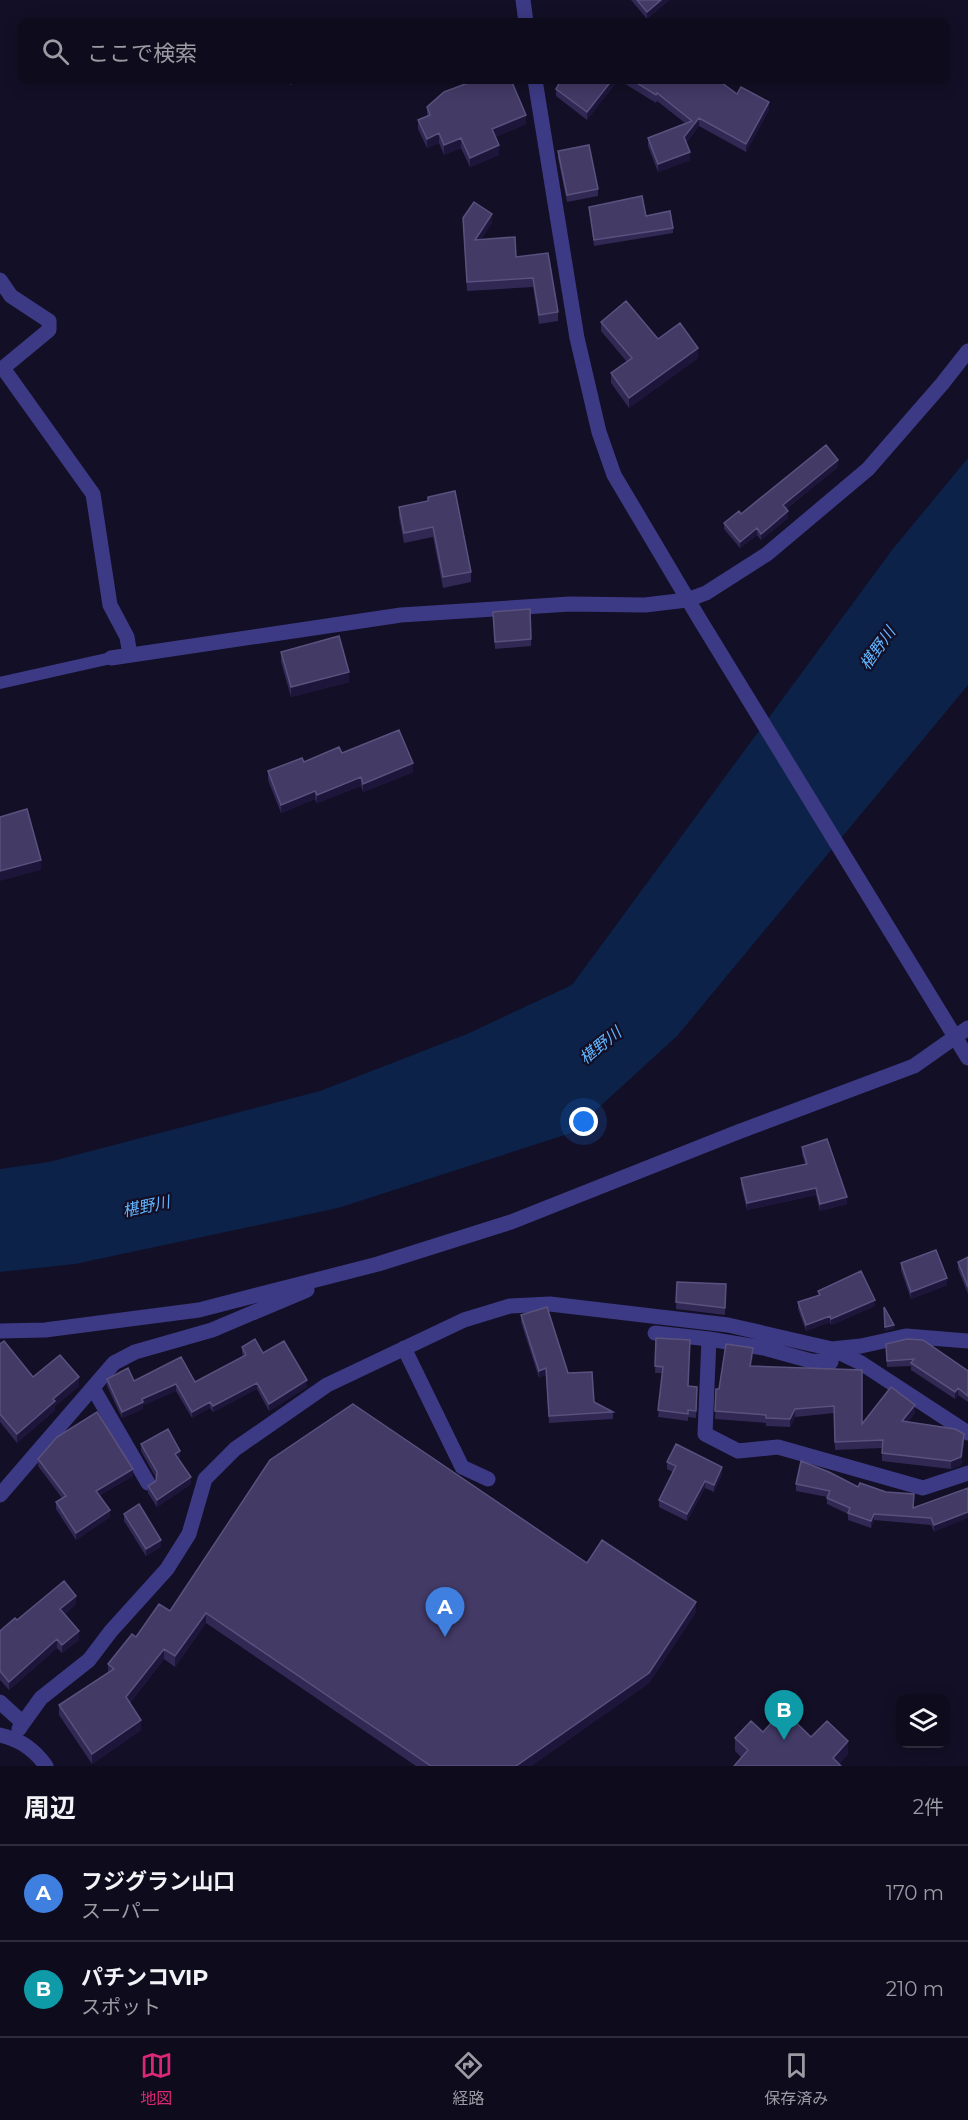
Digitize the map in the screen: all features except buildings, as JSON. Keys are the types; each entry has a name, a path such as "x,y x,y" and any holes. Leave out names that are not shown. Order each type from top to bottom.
{"street":[{"path":"522,0 525,18"},
{"path":"536,84 578,338 599,432 614,475 687,600 941,1011 962,1032 968,1058"},
{"path":"0,280 11,296 49,321 49,330 3,368 93,494 110,605 127,637 130,655"},
{"path":"111,658 401,615 570,603 645,604 687,600 706,594 768,555 868,469 968,351"},
{"path":"0,1331 45,1330 199,1310 345,1273 511,1222 738,1132 914,1066 962,1032"},
{"path":"0,1494 114,1363 135,1352 212,1330 345,1273"},
{"path":"46,1766 30,1748 6,1736 23,1723 41,1698 88,1660 167,1569 189,1534 205,1479 236,1449 327,1384 464,1320 510,1306 550,1304 728,1325 831,1349 861,1363 968,1433"},
{"path":"655,1333 764,1348 811,1361 831,1362 831,1349"},
{"path":"831,1349 861,1346 906,1336 968,1341"},
{"path":"709,1339 705,1434 738,1451 778,1447 923,1488 968,1473"},
{"path":"404,1348 462,1467 488,1479"},
{"path":"93,1388 148,1483"},
{"path":"0,1702 23,1723"}],"lane":[{"path":"0,683 111,658"}],"water":[{"name":"椹野川","path":"968,458 968,685 677,1036 571,1133 338,1208 75,1264 0,1272 0,1169 49,1162 320,1091 467,1034 572,985 892,550"}],"place":[{"name":"フジグラン山口","path":"445,1637"},
{"name":"パチンコVIP","path":"784,1740"}]}
